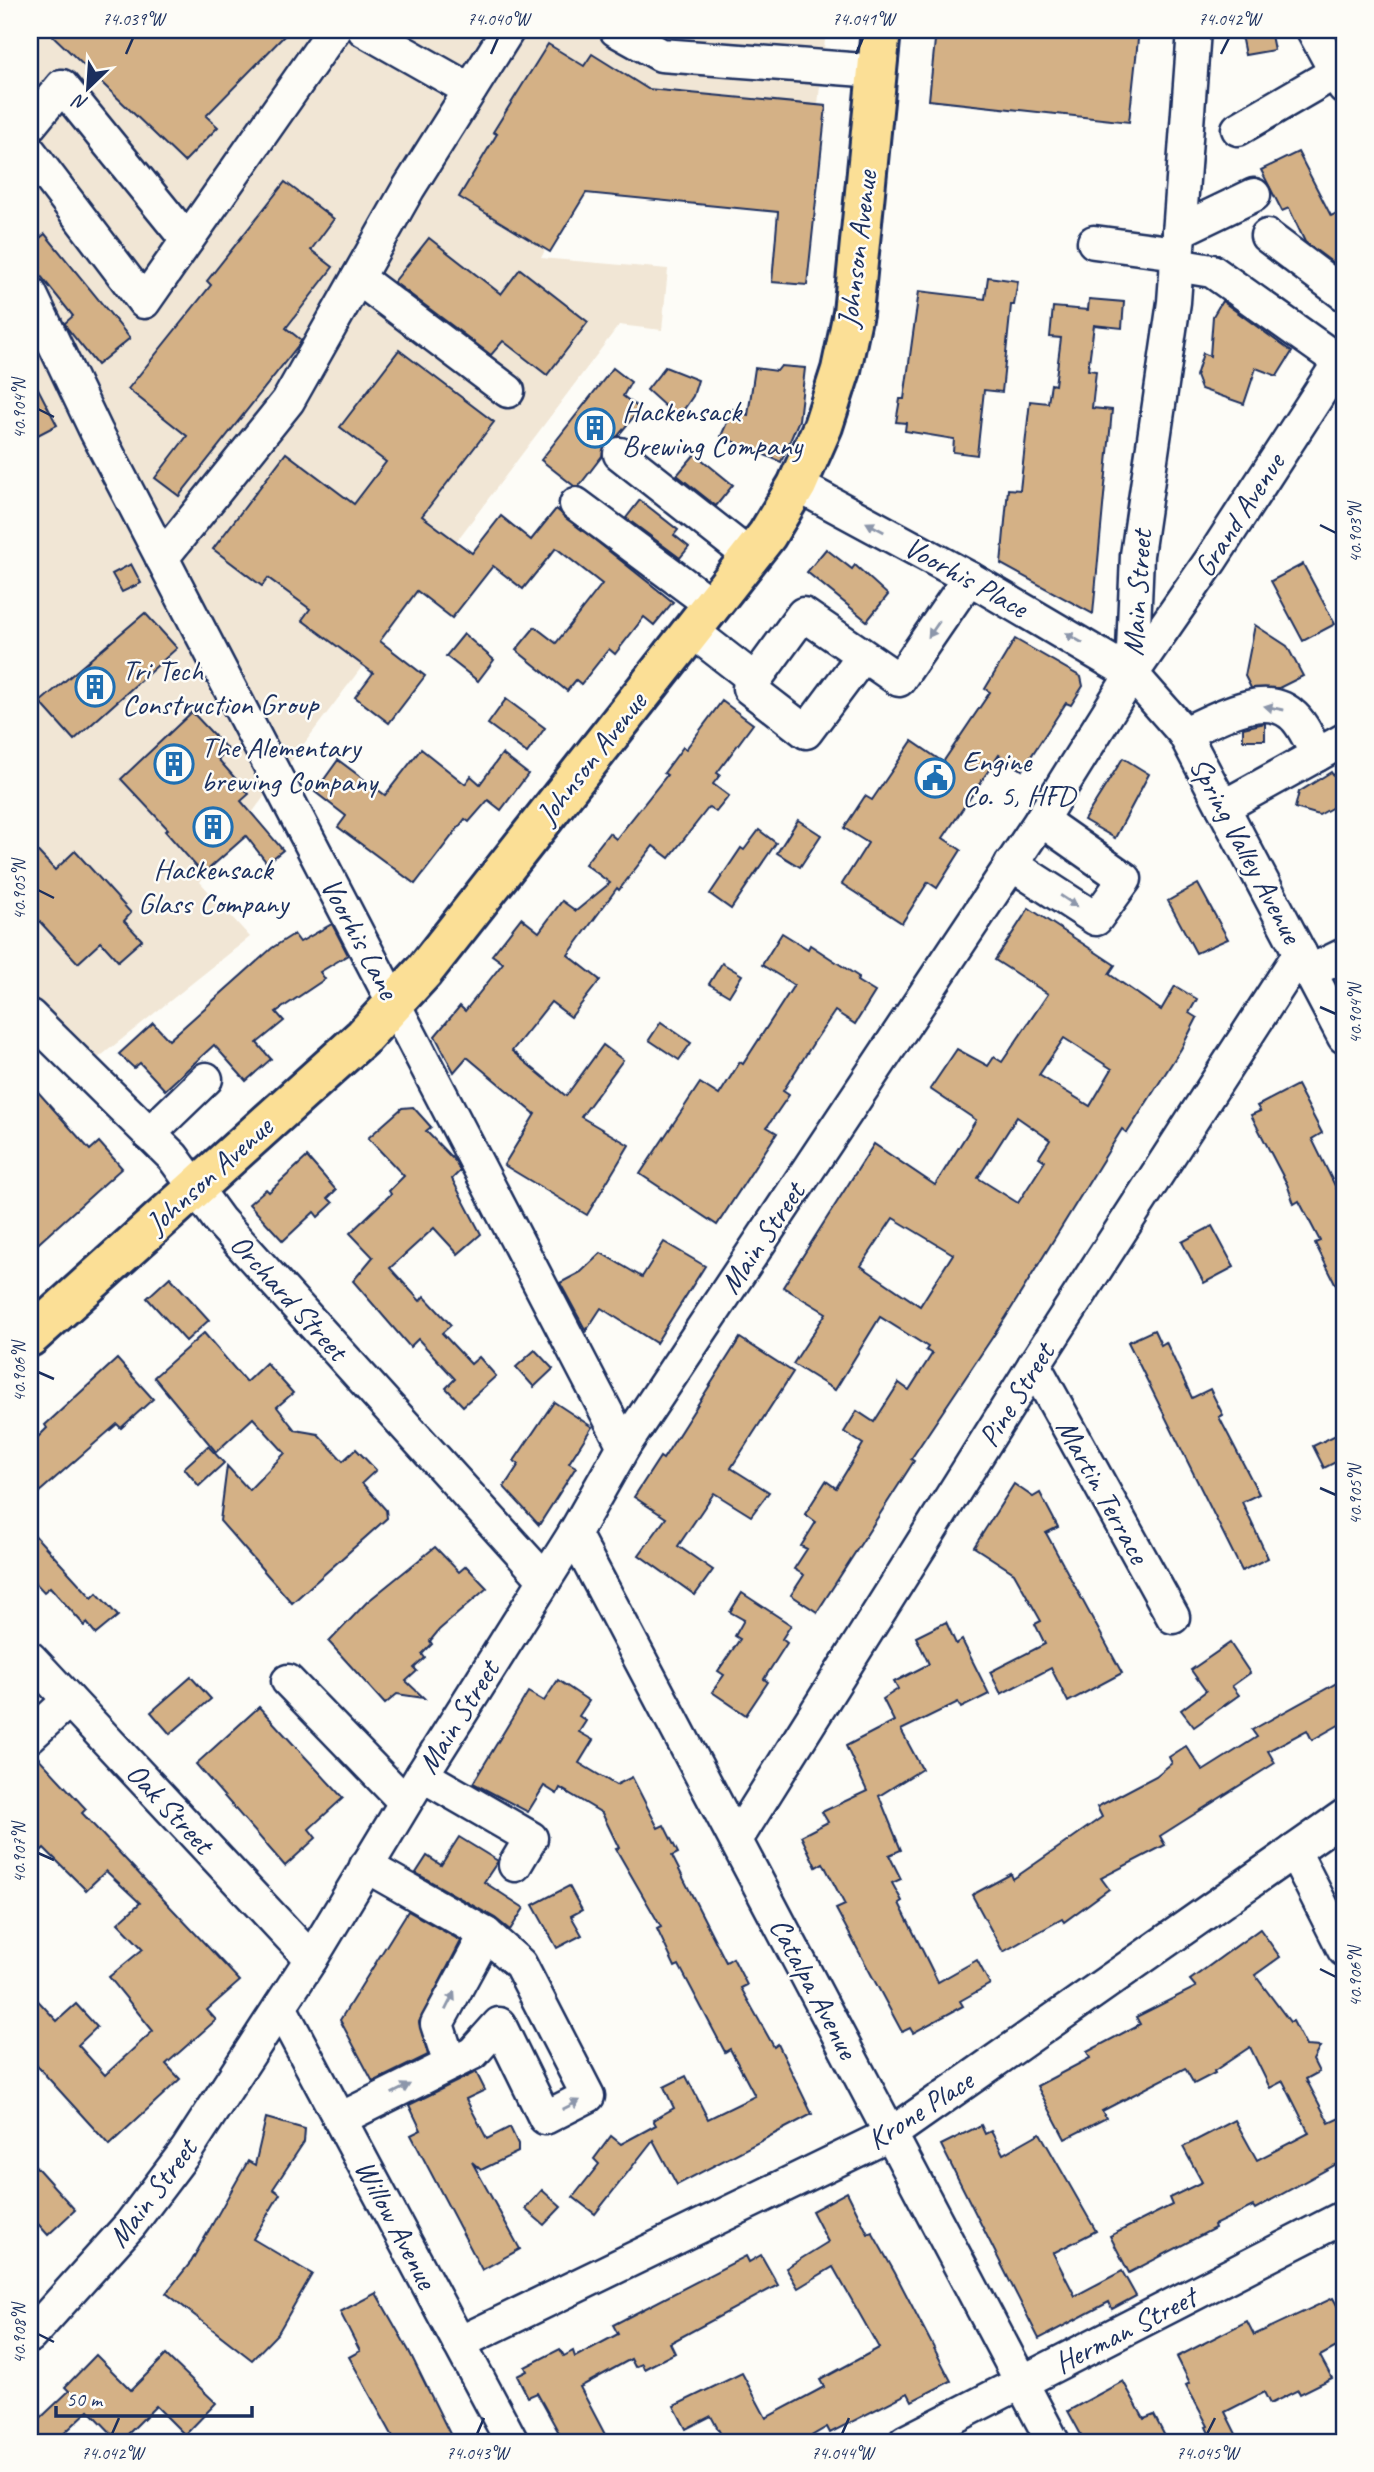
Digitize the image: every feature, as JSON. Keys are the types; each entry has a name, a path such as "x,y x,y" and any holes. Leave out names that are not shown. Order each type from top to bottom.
{"main road":[{"name":"Johnson Avenue","path":"30,1337 364,1036 424,971 751,557 797,485 823,426 841,370 852,313 881,30"}],"street":[{"path":"30,152 144,302 334,30"},
{"path":"364,30 470,90"},
{"path":"162,558 288,401 408,189 508,30"},
{"path":"616,30 661,55 877,71"},
{"name":"Main Street","path":"35,2320 130,2225 186,2151 311,1959 405,1802 574,1534 624,1446 1041,820 1132,674 1137,555 1177,250 1194,30"},
{"path":"1238,129 1340,80 1312,30"},
{"path":"30,125 62,86 187,240"},
{"path":"1177,250 1254,195"},
{"path":"1266,236 1344,295"},
{"path":"1094,242 1177,250 1342,358"},
{"path":"358,278 508,391"},
{"name":"Voorhis Lane","path":"30,293 96,431 624,1446"},
{"name":"Grand Avenue","path":"1132,674 1211,560 1342,358"},
{"path":"620,453 751,557"},
{"name":"Voorhis Place","path":"797,485 970,578 1132,674"},
{"path":"576,504 702,618 755,680"},
{"path":"862,657 806,732 749,688 803,614 899,680 970,578"},
{"name":"Spring Valley Avenue","path":"1132,674 1184,733 1344,1037"},
{"path":"1184,733 1243,709 1278,706 1331,748 1223,807"},
{"path":"1012,864 1096,919 1125,879 1041,820"},
{"path":"1305,962 1344,955"},
{"name":"Pine Street","path":"736,1840 1034,1365 1305,962"},
{"name":"Orchard Street","path":"30,1016 173,1157 219,1220 545,1580"},
{"path":"149,1134 206,1079"},
{"name":"Martin Terrace","path":"1034,1365 1172,1617"},
{"name":"Catalpa Avenue","path":"574,1534 1053,2442"},
{"name":"Oak Street","path":"30,1658 311,1959"},
{"path":"288,1682 405,1802"},
{"path":"30,1736 69,1700"},
{"path":"422,1775 531,1838 515,1865"},
{"name":"Krone Place","path":"459,2343 891,2134 1344,1816"},
{"path":"1294,1851 1344,1950"},
{"path":"340,2119 473,2053 499,2024 545,2118 588,2096 520,1964 486,1934 366,1866"},
{"path":"450,2064 437,2024 486,1934"},
{"name":"Willow Avenue","path":"280,2007 512,2442"},
{"name":"Herman Street","path":"905,2442 1344,2217"}],"shaded area":[{"path":"30,30 826,30 807,207 579,183 541,258 668,269 662,330 619,325 200,882 250,937 82,1071 30,1017"}],"building":[{"path":"47,30 290,30 206,116 218,127 184,162"},
{"path":"936,30 1139,30 1129,122 929,100"},
{"path":"1240,30 1270,30 1274,50 1245,55"},
{"path":"548,44 584,66 592,54 648,89 826,106 807,285 772,282 778,212 586,193 550,252 459,197 497,134 493,132"},
{"path":"1298,152 1331,216 1339,212 1344,223 1344,271 1305,242 1289,208 1282,211 1261,170"},
{"path":"285,182 334,219 311,250 333,267 286,328 301,340 300,343 179,496 155,478 187,436 128,389 211,285 207,281"},
{"path":"45,234 130,338 97,365 67,328 65,323 73,316 36,270 40,267 30,254 30,246"},
{"path":"429,238 501,294 520,269 588,322 547,375 503,341 491,355 394,282"},
{"path":"988,277 1018,281 1014,305 1011,305 1002,392 984,390 977,455 953,452 954,439 905,431 906,423 896,422 900,399 904,399 919,291 985,299"},
{"path":"1089,299 1124,302 1122,328 1094,325 1088,370 1096,371 1092,408 1112,410 1093,614 1001,564 1008,489 1020,490 1030,401 1048,403 1051,384 1055,385 1061,338 1050,337 1053,307 1088,310"},
{"path":"1222,301 1292,352 1277,376 1256,368 1244,404 1201,389 1196,376 1203,353 1210,356 1213,316"},
{"path":"399,350 494,422 422,516 472,553 501,516 531,540 556,509 673,602 654,625 644,617 615,654 609,649 581,684 576,680 567,691 516,650 535,627 556,643 602,584 556,548 523,589 493,566 452,618 417,591 380,641 425,676 389,723 355,697 373,673 302,620 310,609 268,578 262,586 213,549 286,453 354,504 386,462 340,427"},
{"path":"781,366 805,368 799,420 781,462 721,436 733,409 748,415 755,368 777,371"},
{"path":"665,367 698,380 693,396 678,418 647,390"},
{"name":"Hackensack Brewing Company","path":"613,368 631,382 623,396 640,409 618,436 606,442 602,456 579,486 574,486 541,460"},
{"path":"30,373 57,425 30,439"},
{"path":"695,454 733,485 716,506 677,475"},
{"path":"640,500 678,530 674,535 689,547 680,558 626,518"},
{"path":"826,549 852,569 855,565 888,595 867,621 807,572"},
{"path":"131,564 141,583 122,592 112,574"},
{"path":"1303,564 1335,624 1303,641 1271,581"},
{"name":"Tri Tech Construction Group","path":"145,613 177,648 74,740 40,702"},
{"path":"1255,625 1287,646 1303,676 1279,688 1251,688 1245,676"},
{"path":"464,634 494,660 478,681 446,656"},
{"path":"1015,639 1081,677 1083,686 1071,705 1066,703 1022,770 999,755 943,838 961,850 937,888 928,882 902,923 842,884 868,843 844,828 865,796 872,800 912,741 943,762 990,692 985,689"},
{"path":"506,699 545,728 527,753 488,724"},
{"path":"722,701 753,724 717,773 720,775 713,784 729,796 716,812 709,807 669,858 653,846 619,890 617,888 568,955 600,980 571,1017 551,1002 512,1051 566,1096 603,1045 623,1060 581,1117 629,1145 587,1215 504,1165 535,1114 467,1057 454,1072 435,1036 460,1006 465,1011 503,963 492,955 521,918 539,932 562,901 576,911 610,883 585,864 609,833 616,839 667,775 664,773 683,747 686,749"},
{"path":"192,712 228,750 218,759 249,794 241,801 283,850 267,863 246,836 203,874 165,831 168,829 121,779"},
{"path":"1265,723 1265,740 1243,740 1243,728"},
{"path":"421,749 465,784 471,776 480,784 502,754 528,774 501,810 488,800 469,822 465,819 415,884 338,827 346,816 315,792 338,760 385,795"},
{"path":"1123,758 1149,774 1115,838 1084,820"},
{"path":"1344,770 1344,801 1319,815 1295,808 1299,792 1331,772 1333,775"},
{"path":"798,820 821,835 800,867 777,853"},
{"path":"759,830 776,843 731,909 710,894 741,848 744,850"},
{"path":"30,843 55,870 75,851 131,913 124,921 142,940 118,961 101,942 78,963 30,911"},
{"path":"1198,884 1228,939 1196,953 1168,901"},
{"path":"1029,908 1115,965 1109,974 1161,1010 1175,986 1197,999 1189,1013 1197,1018 1181,1049 1127,1133 1122,1129 1006,1317 911,1459 914,1461 817,1612 791,1595 804,1575 794,1569 807,1549 801,1546 816,1522 805,1514 826,1481 836,1488 863,1444 844,1432 857,1411 874,1422 899,1383 909,1390 932,1354 926,1350 928,1347 880,1317 835,1390 793,1364 826,1313 783,1287 874,1144 935,1185 976,1120 930,1089 957,1049 988,1066 994,1057 1002,1062 1048,994 995,960","holes":["1064,1038 1112,1069 1090,1106 1039,1075","1017,1117 1050,1140 1039,1157 1045,1161 1018,1203 978,1178","893,1218 953,1254 920,1306 861,1266"]},
{"path":"332,924 348,955 320,972 325,979 276,1012 284,1021 257,1043 271,1059 246,1081 214,1045 165,1090 140,1063 134,1068 119,1054 153,1023 169,1040 272,948 294,934 300,942"},
{"path":"782,933 808,949 810,945 859,977 857,981 875,992 855,1024 835,1011 783,1091 789,1095 767,1127 777,1133 717,1225 640,1174 700,1083 719,1095 740,1062 743,1064 794,985 762,965"},
{"path":"722,963 742,975 729,996 709,984"},
{"path":"661,1022 691,1043 679,1060 649,1040"},
{"path":"30,1083 90,1150 99,1142 122,1168 30,1251"},
{"path":"1297,1085 1322,1133 1312,1139 1344,1204 1344,1301 1315,1243 1320,1241 1299,1201 1294,1204 1287,1184 1251,1115 1260,1111 1257,1106"},
{"path":"413,1107 431,1127 426,1131 456,1162 460,1171 452,1179 481,1234 458,1254 434,1228 390,1268 420,1301 424,1296 451,1325 442,1333 471,1364 479,1357 496,1376 463,1406 446,1388 455,1379 418,1339 410,1347 353,1281 373,1257 350,1233 391,1194 389,1191 404,1176 368,1138 402,1108"},
{"path":"307,1157 336,1190 328,1198 333,1203 318,1217 314,1212 283,1241 249,1204 266,1189 269,1192"},
{"path":"1212,1226 1234,1267 1204,1283 1182,1242"},
{"path":"664,1242 705,1266 656,1343 601,1308 586,1331 560,1283 581,1272 601,1253 642,1277"},
{"path":"170,1277 209,1320 186,1341 147,1298"},
{"path":"1154,1330 1161,1345 1166,1342 1192,1398 1210,1389 1223,1415 1219,1417 1259,1494 1242,1502 1268,1558 1242,1571 1128,1342"},
{"path":"204,1333 246,1382 266,1363 293,1393 277,1407 295,1430 318,1434 343,1461 356,1449 376,1470 362,1483 386,1510 387,1518 292,1603 220,1521 227,1466 249,1490 285,1453 253,1418 216,1452 154,1377"},
{"path":"740,1338 793,1372 731,1468 769,1492 751,1516 714,1493 678,1546 713,1570 695,1595 639,1555 666,1518 634,1497 660,1457 663,1459"},
{"path":"535,1350 553,1369 534,1387 516,1367"},
{"path":"117,1359 153,1399 121,1428 117,1424 30,1500 30,1445 47,1428 45,1425"},
{"path":"554,1402 592,1427 569,1463 576,1467 539,1525 504,1487 519,1464 514,1461"},
{"path":"1338,1434 1344,1446 1344,1458 1324,1468 1313,1446"},
{"path":"208,1446 224,1463 199,1486 184,1468"},
{"path":"1014,1484 1033,1497 1040,1493 1058,1527 1046,1533 1122,1673 1068,1702 1051,1668 1001,1694 990,1672 1045,1644 1035,1624 1041,1621 1014,1573 974,1547"},
{"path":"30,1530 92,1598 97,1593 118,1616 96,1634 87,1623 85,1626 50,1587 44,1592 30,1577"},
{"path":"435,1547 459,1572 466,1566 487,1588 439,1630 430,1641 432,1644 422,1654 425,1658 414,1668 417,1671 406,1681 424,1698 397,1694 385,1704 329,1642 367,1602"},
{"path":"742,1593 791,1625 782,1639 787,1643 764,1679 768,1682 746,1715 712,1692 724,1675 718,1671 740,1639 735,1636 744,1620 730,1612"},
{"path":"946,1622 956,1644 962,1640 989,1694 961,1708 958,1702 901,1730 922,1769 879,1796 901,1850 889,1855 901,1879 892,1883 938,1982 977,1960 990,1984 960,2001 963,2006 913,2033 910,2028 902,2032 836,1909 845,1905 823,1863 816,1867 801,1836 828,1822 822,1812 867,1791 846,1746 894,1721 883,1699 898,1689 894,1682 929,1664 916,1637"},
{"path":"1230,1643 1250,1673 1232,1686 1239,1695 1194,1727 1181,1710 1206,1691 1191,1670"},
{"path":"191,1677 211,1699 170,1734 151,1712"},
{"path":"1344,1679 1344,1722 1312,1740 1307,1730 1268,1751 1275,1763 1160,1836 1165,1845 1101,1878 1109,1889 1064,1922 1062,1919 1003,1952 972,1895 1011,1874 1013,1879 1068,1841 1102,1817 1097,1807 1156,1776 1172,1763 1169,1757 1186,1746 1203,1771 1257,1737 1252,1730"},
{"path":"558,1680 589,1701 579,1716 586,1721 579,1732 593,1740 579,1763 616,1785 632,1777 658,1828 664,1825 678,1853 672,1856 726,1962 733,1958 747,1985 741,1988 774,2047 778,2044 812,2114 677,2185 653,2140 595,2214 573,2197 599,2164 594,2159 611,2136 621,2144 656,2125 653,2120 674,2108 664,2087 686,2076 708,2119 755,2096 730,2049 725,2052 679,1965 675,1967 657,1929 661,1927 616,1849 619,1848 602,1813 560,1788 557,1794 544,1786 528,1812 473,1783 528,1692 544,1701"},
{"path":"259,1707 343,1798 309,1829 316,1838 285,1866 196,1764"},
{"path":"30,1754 35,1754 86,1809 82,1813 240,1981 207,2010 216,2020 166,2064 180,2079 109,2145 30,2058 30,1992 57,2021 76,2004 97,2027 78,2045 105,2075 153,2031 109,1977 143,1949 118,1923 140,1903 106,1871 86,1890 44,1848 30,1862"},
{"path":"459,1837 498,1861 484,1882 524,1908 510,1930 495,1918 416,1873 427,1856 441,1865"},
{"path":"569,1886 582,1910 571,1916 582,1935 557,1948 533,1905"},
{"path":"408,1911 461,1941 419,2022 428,2055 373,2082 340,2020"},
{"path":"1260,1929 1280,1957 1255,1975 1290,2022 1293,2021 1306,2046 1320,2047 1313,2060 1319,2072 1306,2079 1329,2123 1344,2116 1344,2160 1255,2209 1253,2206 1214,2225 1215,2228 1129,2273 1110,2236 1172,2205 1169,2198 1202,2182 1183,2147 1235,2120 1257,2160 1309,2133 1283,2081 1270,2088 1250,2047 1214,2071 1215,2073 1194,2084 1185,2068 1102,2111 1106,2118 1065,2139 1037,2086 1090,2058 1087,2052 1140,2024 1136,2017 1196,1987 1190,1980"},
{"path":"476,2072 485,2090 466,2099 487,2139 510,2127 518,2144 518,2152 481,2170 472,2162 520,2249 482,2270 411,2135 421,2130 409,2105"},
{"path":"266,2118 305,2129 304,2142 273,2189 280,2194 253,2239 312,2274 278,2333 252,2360 166,2293 191,2262 248,2161 255,2165"},
{"path":"981,2125 985,2134 991,2131 1003,2154 1040,2133 1096,2231 1053,2253 1075,2296 1122,2271 1136,2296 1112,2309 1109,2302 1039,2339 941,2145"},
{"path":"30,2160 75,2210 48,2235 30,2215"},
{"path":"542,2190 561,2207 544,2225 525,2209"},
{"path":"847,2192 868,2234 872,2232 895,2273 951,2381 912,2401 908,2393 830,2433 827,2427 801,2442 725,2442 711,2416 686,2429 674,2406 742,2373 766,2418 824,2387 820,2380 879,2348 833,2267 798,2288 786,2268 828,2242 812,2211"},
{"path":"761,2255 778,2285 670,2343 675,2353 644,2369 642,2364 635,2367 631,2359 580,2387 609,2442 564,2442 537,2393 528,2397 517,2376 527,2371 525,2367 560,2349 564,2356 573,2351 575,2357 618,2334 613,2325 746,2256 749,2262"},
{"path":"376,2293 409,2351 454,2442 396,2442 349,2357 360,2351 340,2312"},
{"path":"1333,2298 1344,2318 1344,2343 1320,2356 1332,2378 1300,2394 1298,2390 1270,2404 1264,2392 1225,2412 1240,2442 1213,2442 1206,2427 1208,2426 1186,2385 1190,2383 1177,2357 1247,2321 1254,2335"},
{"path":"96,2355 131,2390 166,2355 216,2403 185,2435 156,2406 120,2442 89,2410 55,2442 30,2442 30,2428 69,2391 65,2387"},
{"path":"1123,2381 1144,2419 1154,2415 1168,2442 1085,2442 1068,2411"}],"place":[{"name":"Hackensack Brewing Company","path":"595,428"},
{"name":"Tri Tech Construction Group","path":"95,687"},
{"name":"The Alementary brewing Company","path":"174,764"},
{"name":"Engine Co. 5, HFD","path":"935,778"},
{"name":"Hackensack Glass Company","path":"213,827"}]}
